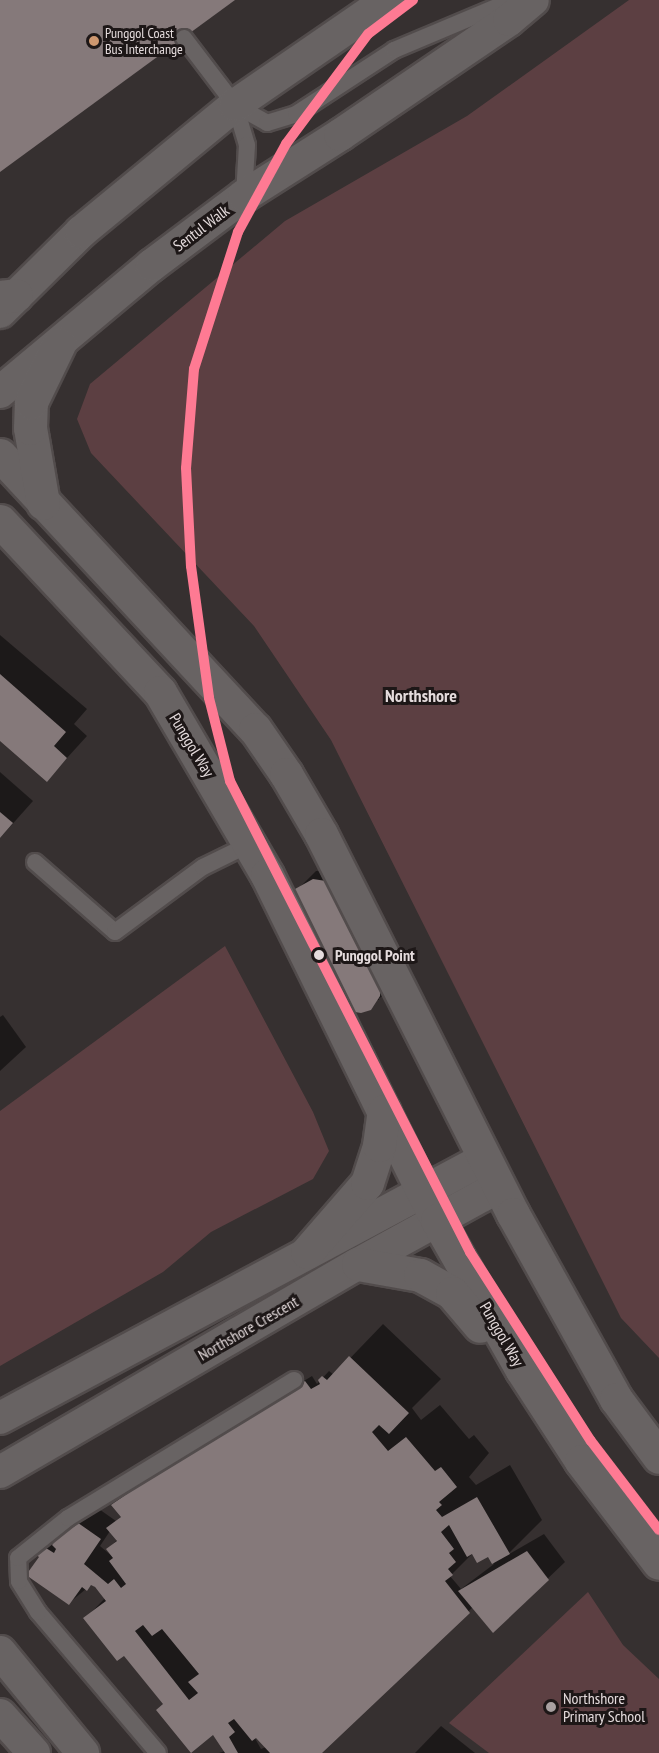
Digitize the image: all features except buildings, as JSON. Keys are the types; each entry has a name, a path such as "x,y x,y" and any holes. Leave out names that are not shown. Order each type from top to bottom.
{"main road":[{"path":"43,503 30,428 31,402 59,344"},
{"path":"0,455 255,729 286,774 321,834 491,1173 616,1398 659,1456"},
{"name":"Punggol Way","path":"0,521 160,692 250,844 437,1220 533,1389 581,1461 659,1563"},
{"path":"307,1252 367,1183 379,1145 384,1111"},
{"path":"357,1264 420,1275 452,1293 533,1389"}],"street":[{"path":"5,302 81,232 235,105 388,0"},
{"name":"Sentul Walk","path":"0,392 152,265 244,196 378,110 533,0"},
{"path":"0,1418 422,1189 491,1173"},
{"name":"Northshore Crescent","path":"0,1472 357,1264 437,1220 491,1173"},
{"path":"0,1489 56,1441"},
{"path":"0,1652 83,1753"},
{"path":"0,1714 34,1753"}],"lane":[{"path":"235,105 267,123 296,114 394,50 513,0"},
{"path":"184,38 235,105 247,145 244,196"},
{"path":"34,862 115,932 203,867 250,844"},
{"path":"158,1753 38,1612 19,1581 18,1558 68,1518 294,1380"}],"shaded area":[{"path":"629,0 659,0 659,1358 621,1318 331,740 254,626 91,453 77,419 90,384 285,221 467,116"},
{"path":"225,946 313,1112 329,1151 313,1179 211,1232 163,1272 0,1366 0,1111"},
{"name":"Northshore Primary School","path":"588,1592 623,1645 659,1679 659,1753 489,1753 449,1723"}],"transit line":[{"path":"413,0 368,34 286,144 238,232 194,369 186,468 191,566 209,698 230,781 470,1252 591,1441 659,1530"}],"place":[{"name":"Punggol Coast Bus Interchange","path":"94,41"},
{"name":"Punggol Point","path":"319,955"},
{"name":"Northshore Primary School","path":"551,1707"}],"district":[{"name":"Northshore","path":"421,696"}]}
